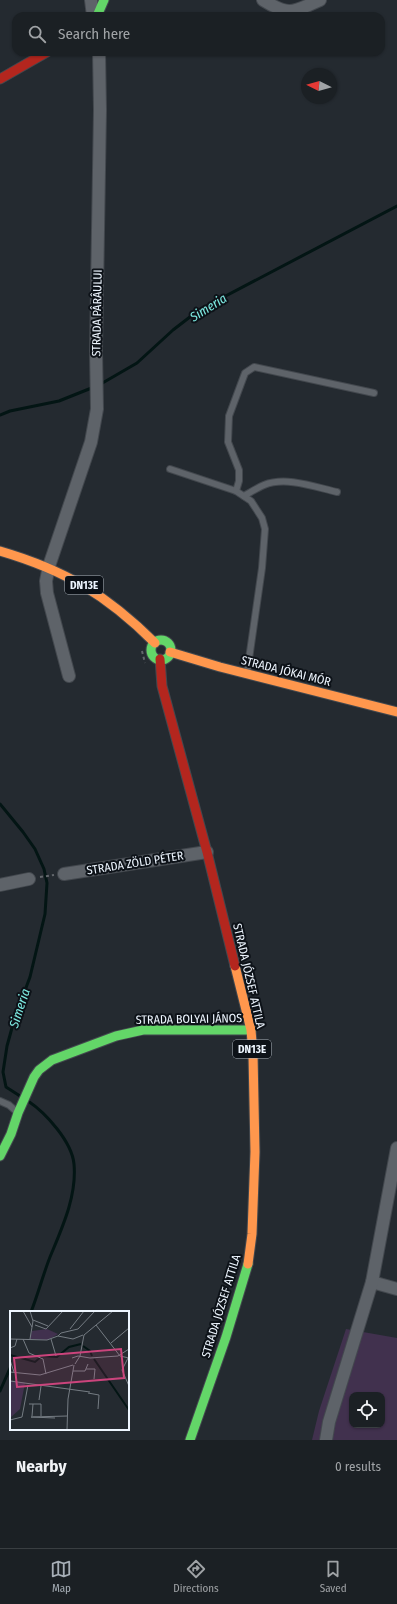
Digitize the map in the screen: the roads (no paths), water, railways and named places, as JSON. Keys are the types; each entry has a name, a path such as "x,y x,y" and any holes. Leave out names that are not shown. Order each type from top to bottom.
{"main road":[{"path":"99,12 104,0"},
{"path":"0,79 40,56"},
{"name":"DN13E","path":"0,551 26,557 49,566 72,578 101,596 131,620 155,643"},
{"name":"DN13E","path":"160,659 155,657 152,653 152,647 155,643 160,640 166,641 170,646 170,652"},
{"path":"160,659 168,657 170,652"},
{"name":"STRADA JÓKAI MÓR","path":"170,652 397,712"},
{"name":"STRADA JÓZSEF ATTILA","path":"160,659 162,686 207,852 251,1030 255,1152 252,1234 249,1259 226,1337 190,1440"},
{"name":"STRADA BOLYAI JÁNOS","path":"0,1156 12,1134 18,1113 28,1089 39,1070 52,1060 131,1032 155,1029 251,1030"}],"street":[{"path":"91,0 92,12"},
{"path":"263,0 280,10 289,12 320,0"},
{"name":"STRADA PÂRÂULUI","path":"69,676 47,593 46,580 49,566 92,442 97,409 96,374 100,110 99,56"},
{"name":"STRADA ZÖLD PÉTER","path":"58,874 207,852"},
{"path":"0,885 34,878"},
{"path":"326,1440 329,1422 372,1282 397,1148"},
{"path":"372,1282 397,1289"}],"lane":[{"path":"236,491 239,470 228,442 229,416 245,373 254,367 374,393"},
{"path":"170,469 236,491 250,501 262,518 265,529 262,568 247,673"},
{"path":"244,496 265,485 279,482 293,482 337,492"},
{"path":"0,1101 9,1105 18,1113"}],"waterway":[{"name":"Simeria","path":"99,385 137,363 173,330 199,310 397,206"},
{"name":"Simeria","path":"0,415 10,411 59,401 94,387"},
{"name":"Simeria","path":"0,804 35,849 44,869 47,883 45,914 30,977 15,1017 7,1046 3,1072 6,1087 20,1096"},
{"name":"Simeria","path":"28,1101 50,1120 57,1129 72,1155 74,1164 73,1188 68,1212 47,1264 31,1311"},
{"name":"Simeria","path":"0,1391 10,1368"}]}
